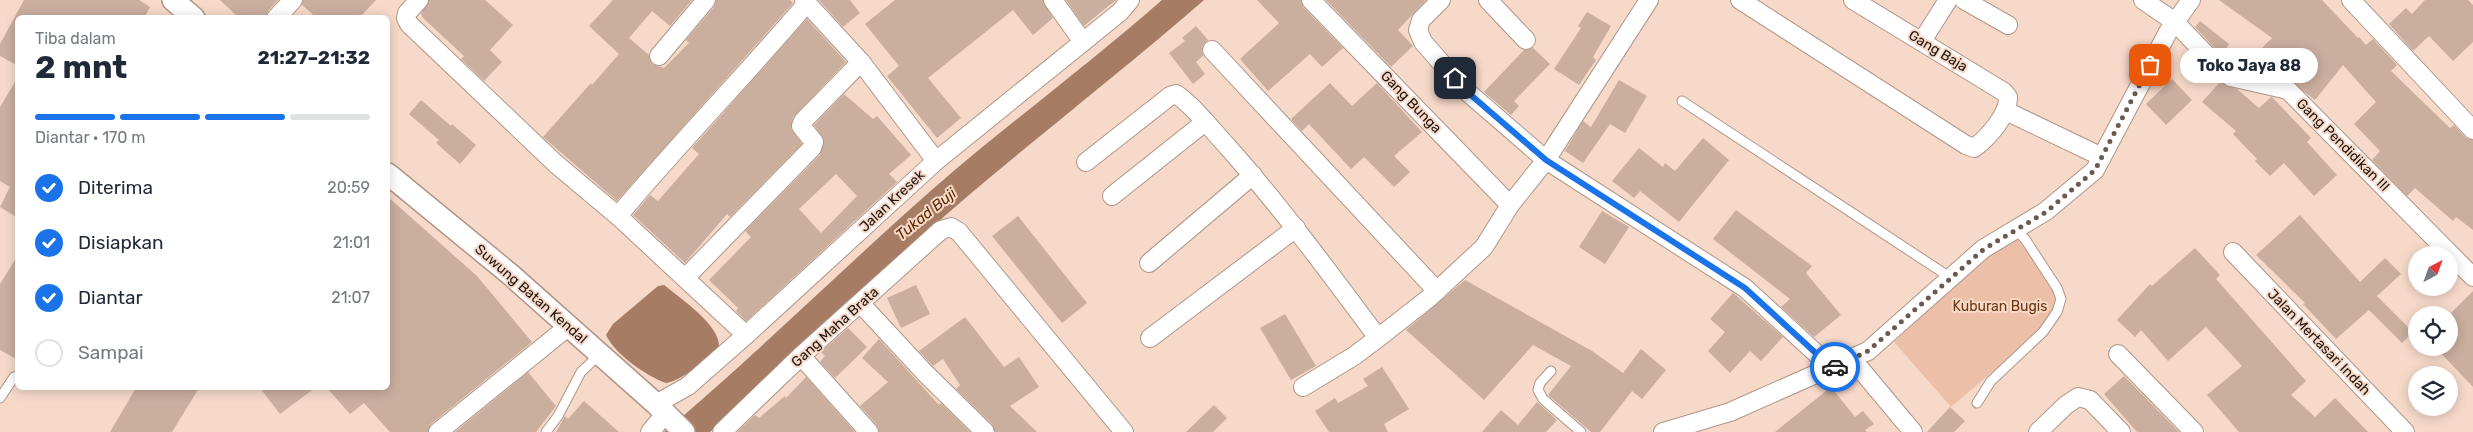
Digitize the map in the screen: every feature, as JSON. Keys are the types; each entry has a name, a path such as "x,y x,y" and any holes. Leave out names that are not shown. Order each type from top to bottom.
{"street":[{"path":"173,0 190,15"},
{"path":"279,15 293,0"},
{"path":"419,0 407,13 406,18 409,24 556,164 686,277 746,335"},
{"path":"659,56 706,0"},
{"path":"1053,0 1083,42"},
{"name":"Jalan Kresek","path":"669,417 688,386 936,160 1120,12 1130,0"},
{"name":"Gang Bunga","path":"1311,0 1510,204"},
{"path":"1441,0 1422,20 1418,30 1423,42 1465,90 1546,160 1745,288 1832,368"},
{"path":"1488,0 1526,40"},
{"path":"1303,387 1354,356 1378,338 1437,290 1484,247 1510,204 1546,160 1649,0"},
{"path":"1740,0 1966,146 1974,148 1982,142 2006,111 2102,157"},
{"name":"Gang Baja","path":"1853,0 2004,92 2008,97 2006,111"},
{"path":"1922,42 1948,0"},
{"path":"1964,0 2008,25"},
{"name":"Gang Pendidikan III","path":"2143,0 2175,22 2214,63 2232,77 2288,90 2473,277"},
{"path":"1663,432 1730,412 1868,351 1984,249 2046,212 2078,186 2095,170 2168,32 2191,0"},
{"path":"2351,0 2473,130"},
{"path":"618,216 660,166 742,79 806,1 862,62 936,160"},
{"path":"1212,50 1437,290"},
{"path":"686,277 812,148 814,142 801,126 803,120 862,62"},
{"path":"1086,162 1170,96 1176,94 1253,175 1296,228 1378,338"},
{"path":"1112,196 1204,122"},
{"path":"1149,263 1253,175"},
{"name":"Suwung Batan Kendal","path":"390,176 511,275 669,417"},
{"name":"Gang Maha Brata","path":"722,432 801,356 941,230 951,227 959,232 1124,432"},
{"path":"1150,338 1296,228"},
{"name":"Jalan Mertasari Indah","path":"2233,252 2405,432"},
{"path":"861,304 925,373 985,432"},
{"path":"438,432 568,326"},
{"path":"2118,354 2194,432"},
{"path":"801,356 868,432"},
{"path":"1852,359 1913,432"},
{"path":"2038,432 2066,405 2078,397 2090,400 2121,432"},
{"path":"650,432 669,417"}],"lane":[{"path":"1682,101 1951,278"},
{"path":"1977,403 1991,381 2043,332 2058,312 2061,298 2057,288 2025,239 2017,231"},
{"path":"546,432 558,416 581,372 600,354"},
{"path":"1551,371 1540,383 1538,390 1543,399 1581,432"},
{"path":"0,398 14,377"}],"green space":[{"name":"Kuburan Bugis","path":"2016,237 2058,293 2050,323 1951,407 1894,342 1982,259"}],"water":[{"name":"Tukad Buji","path":"1162,0 1204,0 969,195 710,432 664,432 733,372 934,188"},
{"path":"664,285 698,312 713,329 718,338 719,346 701,363 680,378 666,383 632,364 616,350 606,335 613,324 658,286"}],"building":[{"path":"24,0 139,0 150,7 146,15 16,15"},
{"path":"220,0 278,0 267,15 236,15"},
{"path":"303,0 376,0 362,15 314,15 302,5"},
{"path":"429,0 485,0 513,25 490,50 502,62 484,81 461,59 464,56 423,18 421,14"},
{"path":"613,0 692,0 670,26 652,11 629,38 649,55 652,64 664,68 689,43 686,40 714,7 716,0 790,0 793,3 617,201 543,137 619,54 589,26"},
{"path":"819,0 850,0 860,13 843,27"},
{"path":"895,0 1043,0 1053,18 1033,35 1013,10 928,78 961,118 937,138 887,76 899,66 865,24"},
{"path":"1066,0 1116,0 1084,26"},
{"path":"1257,0 1301,0 1303,7 1343,48 1322,67 1310,54 1268,91 1240,59 1279,23"},
{"path":"1326,0 1426,0 1398,30 1413,46 1391,67"},
{"path":"2219,0 2322,0 2366,45 2373,39 2397,65 2391,71 2450,128 2454,125 2466,138 2473,140 2473,230 2456,217 2453,221 2415,188 2407,196 2372,160 2380,151 2354,124 2376,102 2343,65 2315,100 2256,54 2272,38"},
{"path":"2425,0 2468,0 2473,5 2473,42 2453,61 2429,36 2413,51 2389,24 2406,8 2412,14"},
{"path":"1587,12 1611,26 1593,57 1596,60 1579,85 1554,69 1581,28 1578,26"},
{"path":"15,16 15,64 0,56 0,44"},
{"path":"807,19 846,62 793,117 791,128 802,144 730,217 727,214 685,263 633,215 650,195 658,201 699,154 692,148"},
{"path":"2200,21 2229,44 2222,56 2195,27"},
{"path":"1196,26 1208,40 1202,46 1203,56 1196,62 1205,74 1193,84 1169,53 1185,41 1182,38"},
{"path":"1533,48 1550,64 1514,101 1519,106 1511,115 1484,92 1524,50"},
{"path":"2172,79 2192,100 2166,125 2146,104"},
{"path":"1619,80 1647,96 1625,133 1610,124 1583,163 1565,151 1583,121 1591,127"},
{"path":"15,82 15,216 0,207 10,187 0,181 0,107"},
{"path":"2220,82 2237,89 2259,108 2271,97 2273,98 2311,138 2307,142 2337,175 2314,196 2284,163 2270,176 2233,134 2236,131 2202,102"},
{"path":"1330,83 1352,106 1377,83 1422,132 1394,156 1410,172 1394,187 1364,157 1351,169 1309,124 1302,131 1291,119"},
{"path":"844,94 873,119 877,116 911,155 889,174 897,182 746,321 736,311 738,308 709,280 751,237 745,231 820,155 824,140 814,125","holes":["836,174 857,196 821,233 799,209"]},
{"path":"421,100 476,145 460,164 436,143 439,140 409,114"},
{"path":"1703,138 1729,160 1679,222 1640,191 1634,198 1612,181 1639,148 1663,167 1665,163 1675,171"},
{"path":"390,199 477,276 532,342 431,424 428,432 390,432 364,403 350,414 329,390 390,390"},
{"path":"1736,210 1812,266 1806,273 1841,315 1814,337 1781,307 1790,299 1713,239"},
{"path":"1602,211 1629,227 1605,264 1579,247"},
{"path":"2300,215 2360,282 2385,258 2401,274 2377,296 2408,327 2408,337 2402,343 2369,310 2336,339 2303,304 2305,303 2256,255"},
{"path":"1018,216 1087,303 1062,323 992,236"},
{"path":"2195,248 2220,275 2216,279 2306,381 2291,395 2315,417 2335,398 2368,432 2239,432 2207,395 2242,366 2206,327 2168,361 2141,330 2135,337 2117,320 2150,284 2152,286"},
{"path":"15,260 15,358 0,350 0,284"},
{"path":"1465,280 1592,351 1623,373 1641,349 1666,370 1642,399 1632,391 1600,432 1591,432 1548,395 1571,366 1533,345 1484,400 1406,330"},
{"path":"916,285 930,314 901,328 887,298"},
{"path":"2473,291 2473,387 2458,371 2458,366 2453,366 2444,356 2458,356 2458,306"},
{"path":"1733,293 1783,337 1761,361 1750,351 1730,373 1708,351 1725,332 1710,319"},
{"path":"1285,314 1316,366 1291,380 1260,328"},
{"path":"965,317 1004,367 1019,357 1039,387 1010,406 1037,432 995,432 992,424 956,389 960,385 943,359 933,366 919,351"},
{"path":"848,328 867,347 835,378 820,362 825,356 821,352"},
{"path":"879,339 939,405 941,403 970,432 879,432 877,425 860,406 888,382 862,358"},
{"path":"1382,367 1409,409 1384,424 1388,432 1329,432 1315,411 1335,398 1338,403 1368,386 1363,379"},
{"path":"528,372 556,406 536,432 455,432"},
{"path":"2124,376 2179,432 2137,432 2104,394"},
{"path":"806,377 855,432 737,432 755,415 759,418 785,396 786,398"},
{"path":"1831,387 1855,417 1863,411 1874,424 1865,430 1867,432 1775,432"},
{"path":"135,390 198,390 172,432 110,432"},
{"path":"262,390 312,390 280,414"},
{"path":"584,401 619,432 556,432 565,416 568,419"},
{"path":"1537,402 1557,420 1546,432 1482,432 1501,410 1518,425"},
{"path":"1214,405 1227,418 1213,432 1186,432"},
{"path":"1950,407 1965,421 1954,432 1927,432"}],"way so far":[{"path":"1835,367 1868,351 1984,249 2046,212 2095,170 2150,65"}],"place":[{"name":"Toko Jaya 88","path":"2150,65"}],"route":[{"path":"1455,78 1465,90 1546,160 1745,288 1832,368 1835,367"}]}
